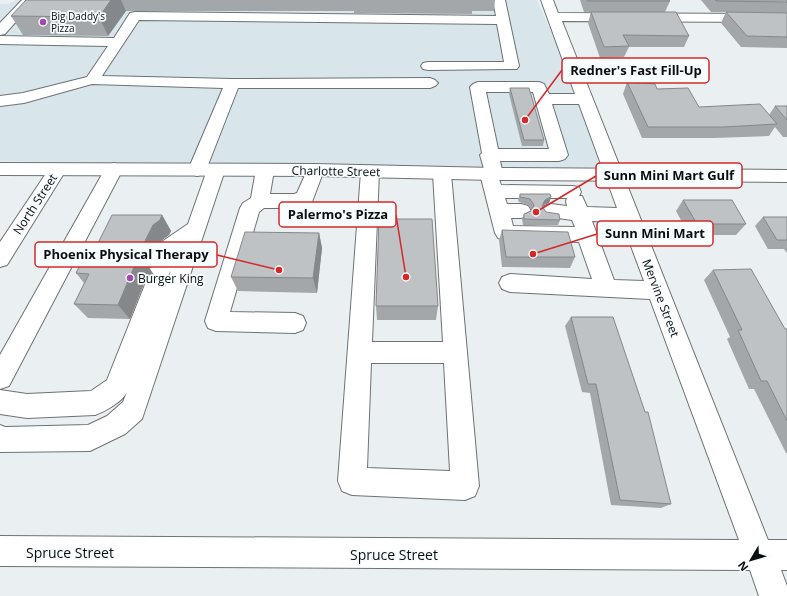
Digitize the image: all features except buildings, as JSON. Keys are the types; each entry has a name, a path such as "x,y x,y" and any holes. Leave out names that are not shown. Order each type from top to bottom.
{"street":[{"path":"0,31 7,16 29,0"},
{"path":"428,66 512,66 500,0"},
{"name":"Mervine Street","path":"547,0 659,291 773,556 775,596"},
{"path":"92,80 135,16 503,20"},
{"path":"554,17 787,18"},
{"path":"0,40 118,42"},
{"path":"0,101 24,98 92,80 232,84 430,83"},
{"path":"0,438 2,440 90,438 116,426 133,410 196,228 207,170 232,84"},
{"path":"489,155 559,155 539,87 478,87 492,180 505,233 588,235"},
{"path":"542,99 585,99"},
{"name":"Charlotte Street","path":"0,169 315,170 442,174 492,180 566,174 787,176"},
{"path":"0,378 114,169"},
{"name":"North Street","path":"0,259 58,170"},
{"path":"260,201 266,170"},
{"path":"295,323 216,321 250,208 260,201 297,201 305,197 315,170"},
{"path":"370,172 352,481 465,486 442,174"},
{"path":"566,174 606,288"},
{"path":"492,180 572,192"},
{"path":"499,211 521,211"},
{"path":"551,211 580,214 629,215"},
{"path":"0,402 27,406 95,403 116,388 170,246 196,228"},
{"path":"510,283 659,291"},
{"path":"360,352 454,353"},
{"name":"Spruce Street","path":"0,552 773,556"}],"shaded area":[{"path":"17,0 537,0 615,175 0,161 0,4 8,4"}],"place":[{"name":"Big Daddy's Pizza","path":"43,22"},
{"name":"Redner's Fast Fill-Up","path":"525,120"},
{"name":"Sunn Mini Mart Gulf","path":"536,212"},
{"name":"Sunn Mini Mart","path":"533,254"},
{"name":"Phoenix Physical Therapy","path":"279,270"},
{"name":"Palermo's Pizza","path":"406,277"},
{"name":"Burger King","path":"130,278"}]}
